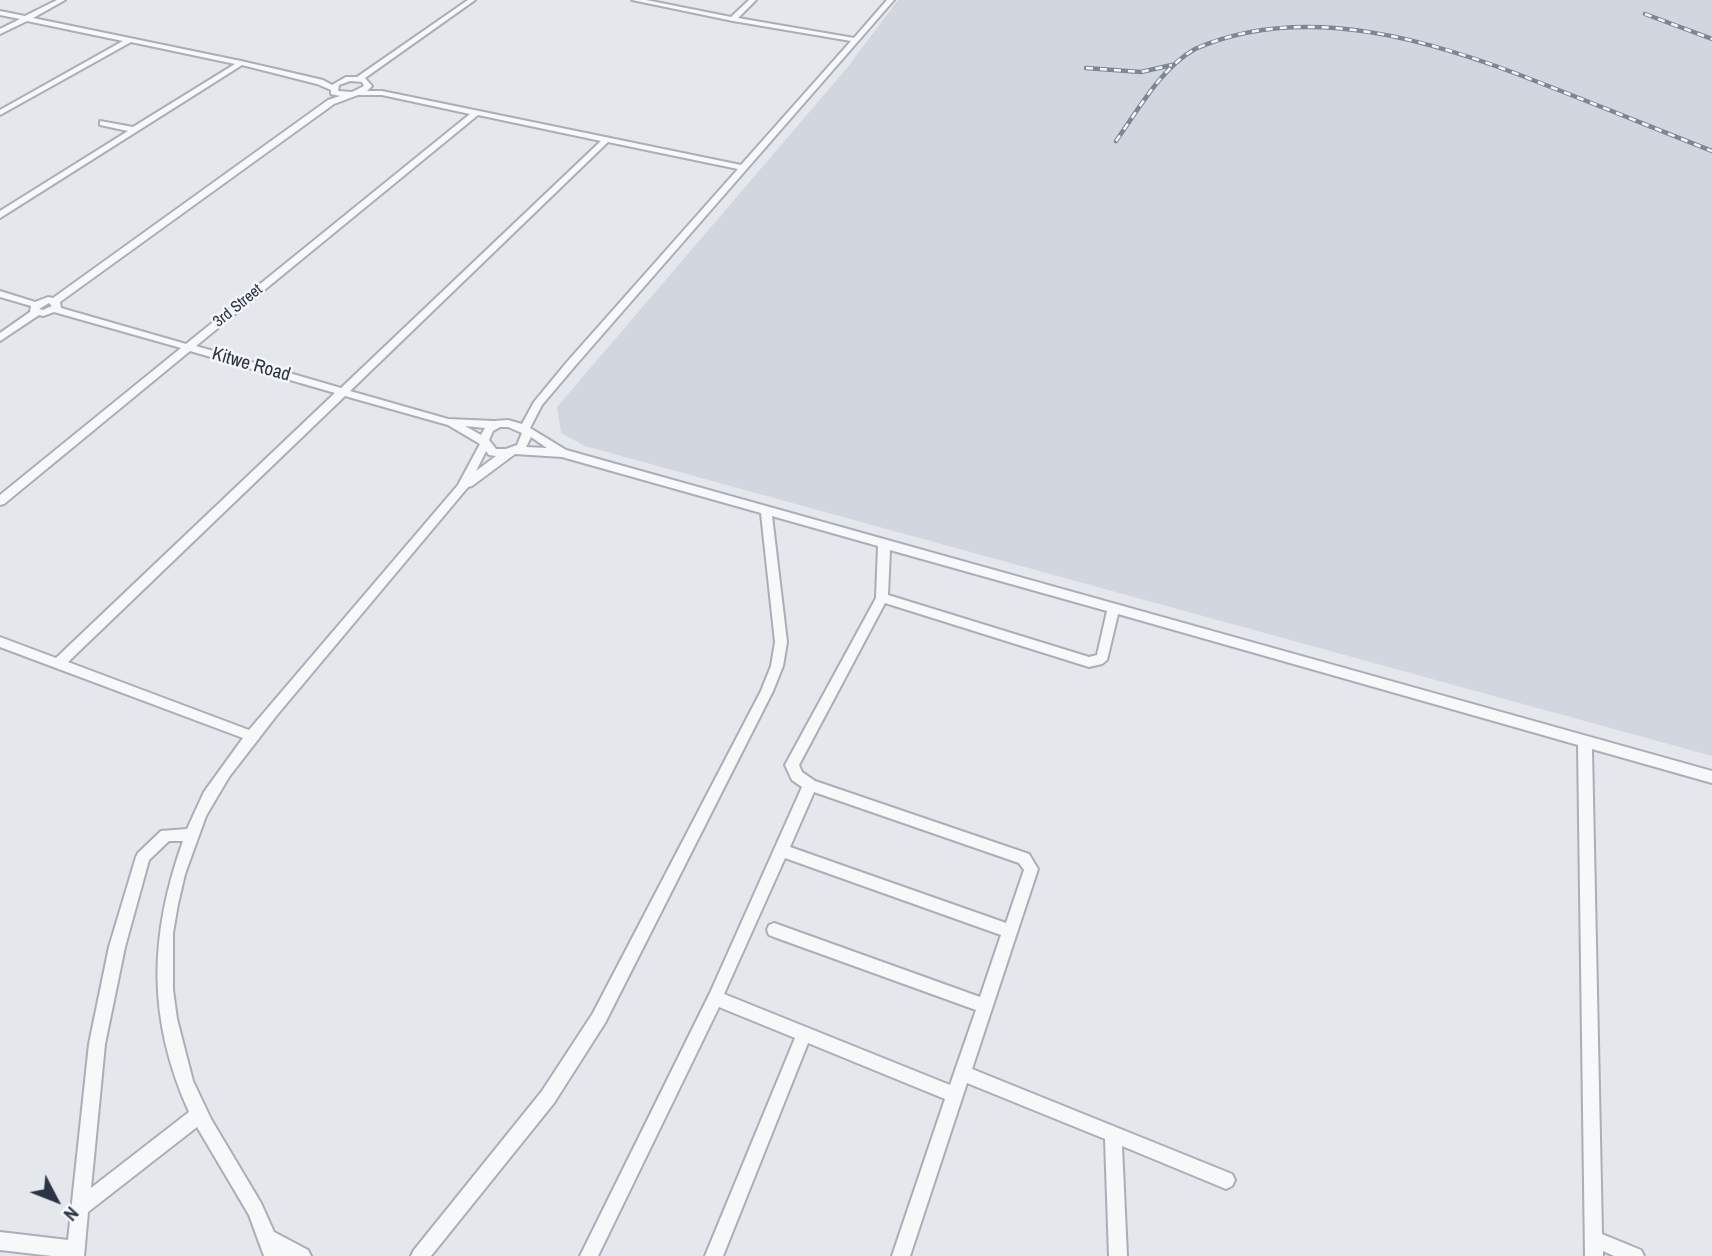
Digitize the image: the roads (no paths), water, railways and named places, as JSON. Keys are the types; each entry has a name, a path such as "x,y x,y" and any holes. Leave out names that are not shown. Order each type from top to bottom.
{"street":[{"path":"0,32 62,0"},
{"path":"359,79 472,0"},
{"path":"635,0 856,40"},
{"path":"733,19 754,0"},
{"path":"302,1256 271,1247 242,1180 186,1084 168,1014 162,943 175,880 211,793 251,736 462,487 526,442 527,430 538,404 891,0"},
{"path":"0,13 242,63 320,82 334,90 353,94 382,93 744,168"},
{"path":"0,113 130,40"},
{"path":"0,215 242,63"},
{"path":"320,82 359,79 367,81 368,86 382,93"},
{"path":"331,102 334,90 343,80"},
{"path":"0,294 36,308 55,305 331,102 368,86"},
{"name":"3rd Street","path":"0,501 477,112"},
{"path":"103,123 134,130"},
{"path":"59,663 606,140"},
{"name":"Kitwe Road","path":"55,305 187,347 448,422 501,424 527,430"},
{"path":"0,338 36,308"},
{"path":"462,487 487,432 538,404"},
{"name":"Kitwe Road","path":"448,422 483,443"},
{"path":"527,430 562,453"},
{"path":"483,443 493,452 562,453 1712,777"},
{"path":"420,1256 548,1097 599,1018 767,691 777,666 781,642 766,510"},
{"path":"884,543 883,598 792,765 797,776 810,785 1024,858 1031,869 901,1256"},
{"path":"883,598 1089,662 1098,662 1103,657 1114,610"},
{"path":"0,642 251,736"},
{"path":"1585,742 1594,1248 1635,1256"},
{"path":"589,1256 715,998 810,785"},
{"path":"0,1241 75,1253 97,1044 117,947 143,857 166,835 192,835"},
{"path":"781,850 1010,931"},
{"path":"774,930 985,1006"},
{"path":"715,998 955,1095"},
{"path":"714,1256 804,1034"},
{"path":"962,1073 1226,1180"},
{"path":"79,1208 201,1113"},
{"path":"1113,1135 1118,1256"}],"railway":[{"path":"1645,14 1712,39"},
{"path":"1116,141 1161,78 1182,57 1195,49 1238,35 1281,28 1326,27 1371,32 1460,54 1712,151"},
{"path":"1086,68 1141,72 1172,65"}]}
